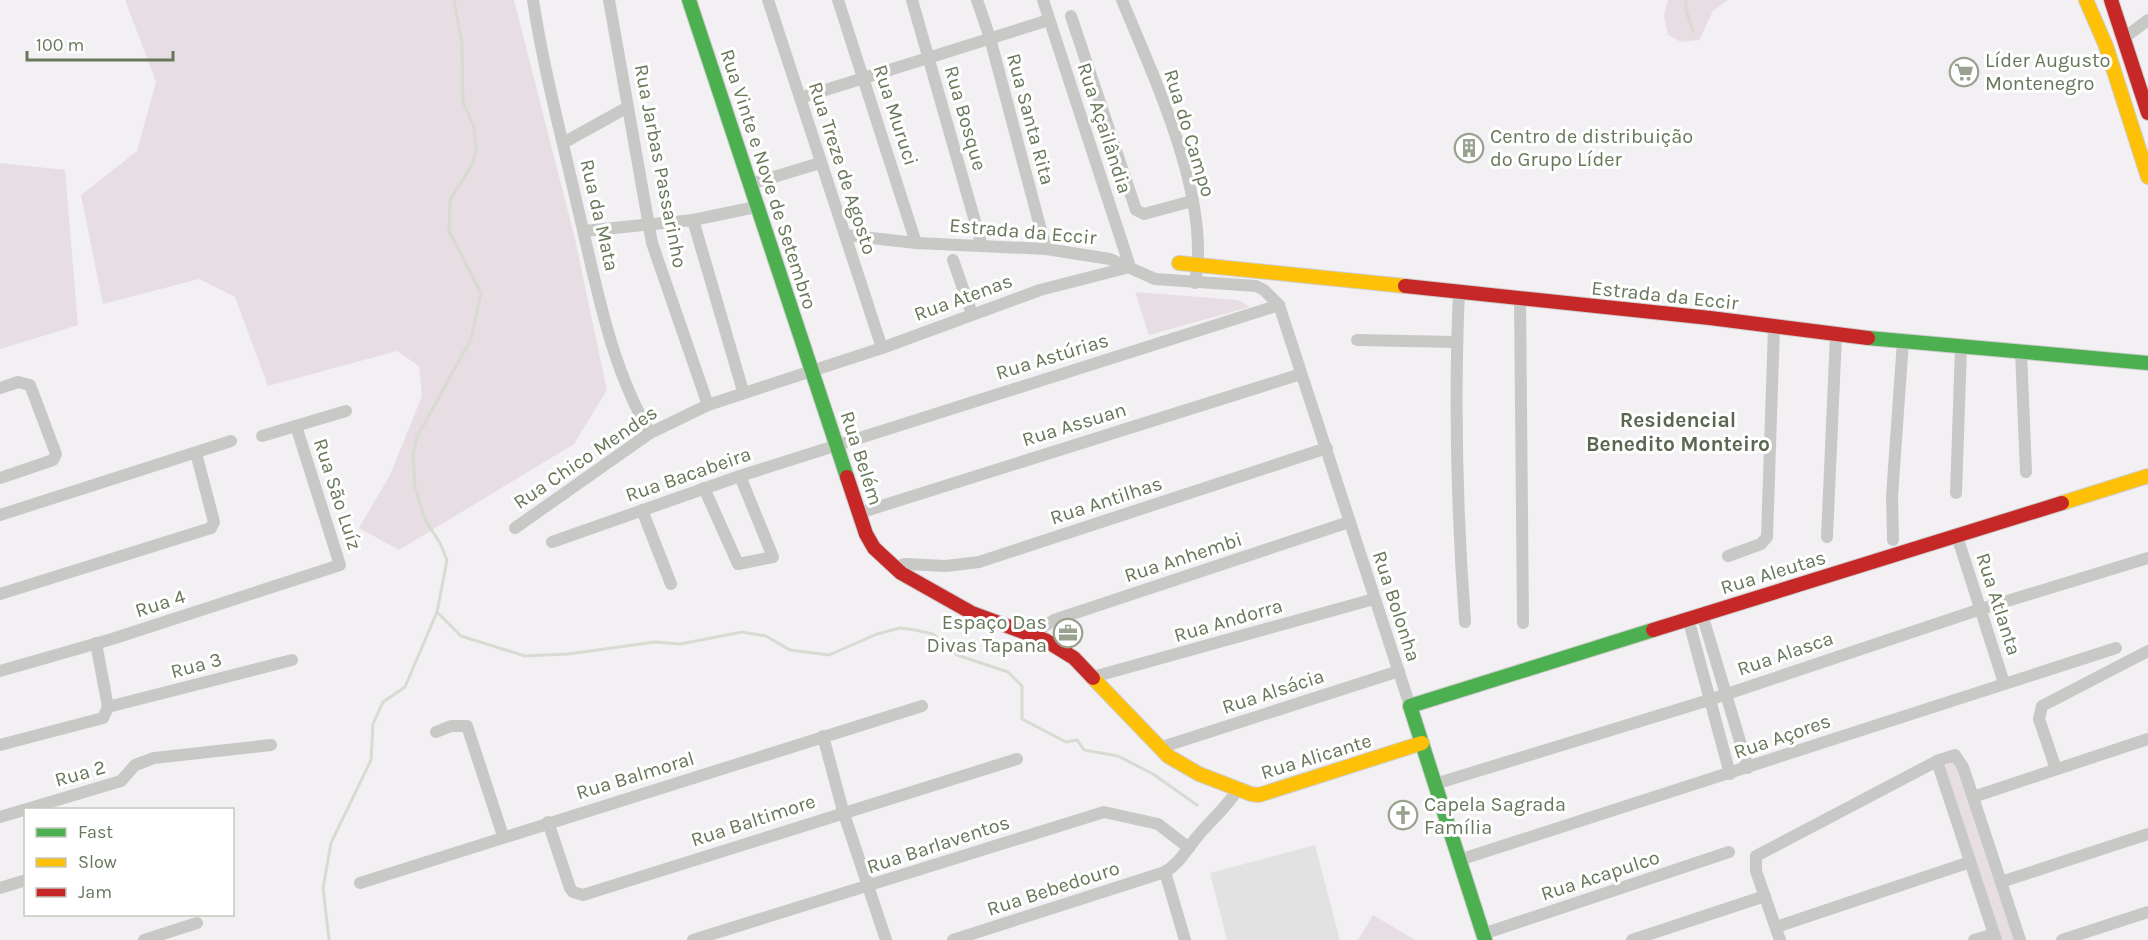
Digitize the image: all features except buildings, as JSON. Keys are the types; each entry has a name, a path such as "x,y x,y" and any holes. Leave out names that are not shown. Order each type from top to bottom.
{"street":[{"name":"Rua da Mata","path":"533,0 563,143 609,341 632,398 650,433"},
{"name":"Rua Jarbas Passarinho","path":"609,0 658,266 708,405"},
{"name":"Rua Vinte e Nove de Setembro","path":"689,0 756,207 813,371"},
{"name":"Rua Treze de Agosto","path":"768,0 882,348"},
{"name":"Rua Muruci","path":"838,0 916,243"},
{"name":"Rua Bosque","path":"912,0 982,246"},
{"name":"Rua Santa Rita","path":"977,0 990,38 1046,249"},
{"name":"Rua Açailândia","path":"1043,0 1130,267"},
{"name":"Rua do Campo","path":"1122,0 1175,139 1192,201 1198,265 1195,283"},
{"path":"2086,0 2106,46 2148,177"},
{"path":"2111,0 2148,113"},
{"path":"1071,16 1136,210 1144,214 1192,201"},
{"path":"800,98 864,80 928,57 1049,20"},
{"path":"2124,38 2148,20"},
{"path":"563,143 628,107"},
{"path":"750,184 820,163"},
{"path":"584,231 693,220 756,207"},
{"path":"693,220 742,391"},
{"name":"Estrada da Eccir","path":"844,235 916,243 1046,249 1110,259 1155,279 1242,285 1264,290"},
{"path":"953,260 972,314"},
{"name":"Estrada da Eccir","path":"1179,263 1836,335 2148,363"},
{"name":"Rua Atenas","path":"813,371 1040,290 1130,267"},
{"name":"Rua Bolonha","path":"1264,290 1279,305 1484,937"},
{"path":"1459,292 1457,342 1460,560 1465,622"},
{"path":"1520,299 1523,623"},
{"name":"Rua Astúrias","path":"838,444 1279,305"},
{"path":"1728,556 1761,544 1767,537 1774,327"},
{"path":"1827,537 1836,335"},
{"path":"1357,340 1457,342"},
{"path":"1893,540 1892,496 1903,341"},
{"path":"1956,493 1961,347"},
{"path":"2021,352 2026,472"},
{"name":"Rua Chico Mendes","path":"515,528 650,433 742,391 813,371"},
{"name":"Rua Belém","path":"813,371 870,546 886,562"},
{"name":"Rua Assuan","path":"860,513 1301,374"},
{"path":"0,388 24,382 33,390 56,454 53,460 0,478"},
{"path":"262,436 346,411"},
{"name":"Rua São Luíz","path":"296,426 307,467 341,561 340,565 332,569"},
{"path":"0,515 231,441"},
{"name":"Rua Bacabeira","path":"552,542 704,488 838,444"},
{"name":"Rua Antilhas","path":"886,562 946,566 979,562 1327,448"},
{"path":"0,594 211,528 214,522 196,453"},
{"path":"704,488 740,565 773,557 740,476"},
{"name":"Rua Aleutas","path":"1410,706 2148,476"},
{"path":"642,510 671,584"},
{"name":"Rua Anhembi","path":"1033,634 1054,620 1349,522"},
{"name":"Rua Atlanta","path":"1957,536 2004,683"},
{"name":"Rua Alasca","path":"1435,784 1726,694 1981,609 2148,558"},
{"path":"886,562 907,578 987,620 1033,634 1074,658 1160,748"},
{"name":"Rua 4","path":"0,671 332,569"},
{"name":"Rua Andorra","path":"1093,677 1374,599"},
{"path":"1702,614 1748,768"},
{"path":"1688,618 1730,774"},
{"path":"0,745 95,722 103,718 108,707 96,643"},
{"name":"Rua Açores","path":"1459,860 2116,648"},
{"path":"2056,769 2039,719 2042,706 2148,651"},
{"name":"Rua 3","path":"108,707 292,660"},
{"name":"Rua Alsácia","path":"1160,748 1399,671"},
{"name":"Rua Balmoral","path":"360,882 922,706"},
{"path":"436,732 451,726 467,726 503,836"},
{"path":"823,736 843,811 886,940"},
{"path":"1973,797 2148,739"},
{"name":"Rua Alicante","path":"1160,748 1168,756 1199,774 1259,795 1422,743"},
{"name":"Rua 2","path":"30,808 121,781 135,765 154,758 271,745"},
{"path":"1780,940 1756,871 1756,856 1952,755 1958,757 1973,797 2020,940"},
{"name":"Rua Baltimore","path":"548,822 570,888 573,892 582,895 843,811 1017,759"},
{"path":"1937,761 1995,937 1974,940"},
{"path":"1185,940 1165,872 1179,861 1229,803 1238,789"},
{"name":"Rua 2","path":"0,817 24,810"},
{"name":"Rua Barlaventos","path":"693,940 1104,812 1158,824 1189,848"},
{"path":"2001,882 2148,834"},
{"name":"Rua Acapulco","path":"1484,937 1729,852"},
{"path":"1776,927 1970,862"},
{"name":"Rua Bebedouro","path":"953,940 1165,872"},
{"path":"0,888 24,881"},
{"path":"1632,940 1765,896"},
{"path":"2062,940 2148,912"},
{"path":"144,940 197,923"}],"shaded area":[{"path":"125,0 514,0 575,239 607,390 574,444 399,550 359,528 390,475 422,396 419,366 397,351 268,386 235,297 199,279 103,304 81,195 137,151 156,82"},
{"path":"1668,0 1728,0 1713,11 1699,40 1681,42 1668,35 1664,15"},
{"path":"0,163 65,170 78,325 0,349"},
{"path":"1135,292 1238,300 1250,307 1149,335"},
{"path":"1951,761 1956,763 2014,940 2002,940 1945,766"},
{"path":"1315,845 1340,940 1227,940 1210,873"},
{"path":"1373,915 1415,940 1358,940"}],"waterway":[{"path":"329,940 323,888 331,843 371,760 373,724 383,702 405,687 437,612 447,560 440,543 425,520 415,487 413,455 417,437 471,339 481,293 449,231 450,200 472,165 476,151 474,127 463,102 462,44 454,0"},
{"path":"1686,0 1686,10 1693,32"},
{"path":"437,612 461,636 525,656 568,654 655,642 680,644 742,632 766,636 790,650 829,655 877,634 900,628 933,634 957,655 1008,672 1022,686 1022,719 1066,742 1077,740 1084,750 1118,756 1153,774 1197,805"}],"traffic: fast":[{"path":"689,0 847,477"},
{"path":"1868,338 2148,363"},
{"path":"1485,940 1410,706 1653,630"}],"traffic: slow":[{"path":"2086,0 2106,46 2148,177"},
{"path":"1179,263 1405,286"},
{"path":"2062,503 2148,476"},
{"path":"1093,678 1168,756 1199,774 1251,794 1259,795 1422,743"}],"traffic: jam":[{"path":"2111,0 2148,113"},
{"path":"1405,286 1710,318 1868,338"},
{"path":"847,477 866,534 874,548 901,573 972,613 1045,640 1074,658 1093,678"},
{"path":"1653,630 2062,503"}],"place":[{"name":"Líder Augusto Montenegro","path":"1964,72"},
{"name":"Centro de distribuição do Grupo Líder","path":"1469,148"},
{"name":"Espaço Das Divas Tapana","path":"1068,633"},
{"name":"Capela Sagrada Família","path":"1403,815"}],"district":[{"name":"Residencial Benedito Monteiro","path":"1678,432"}]}
